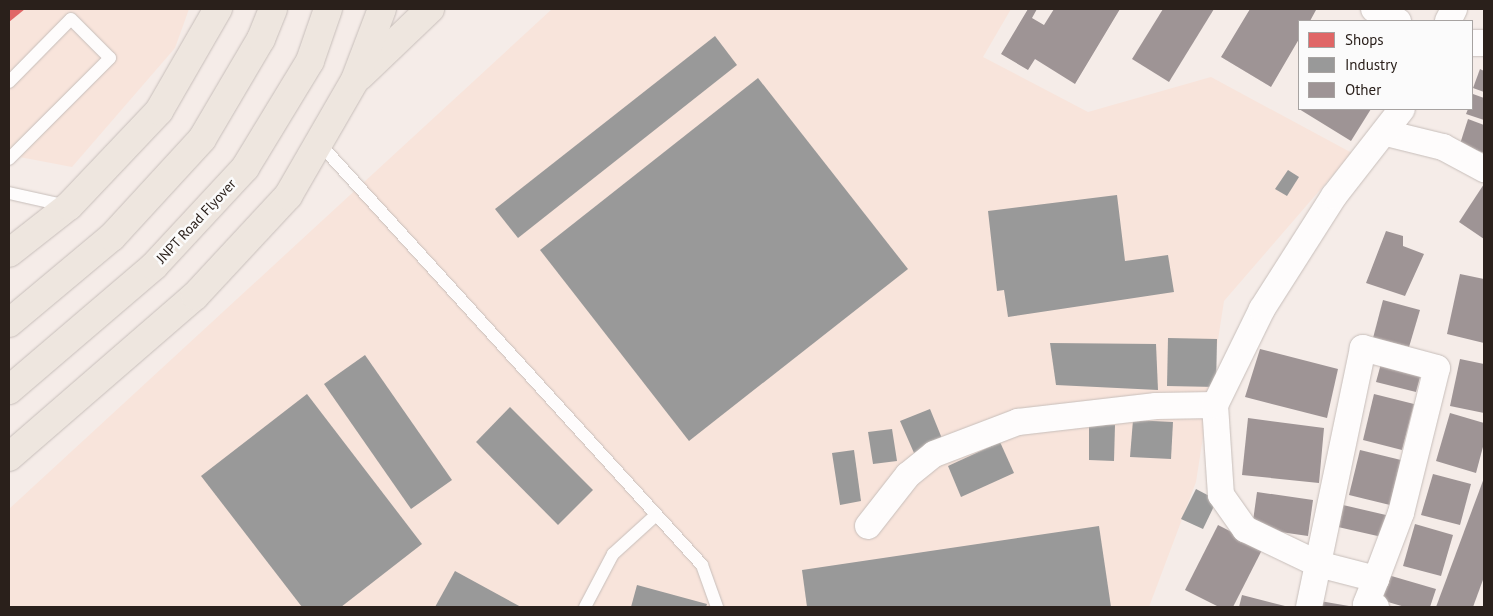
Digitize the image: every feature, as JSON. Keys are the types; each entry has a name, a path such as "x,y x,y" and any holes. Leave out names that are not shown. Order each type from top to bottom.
{"highway":[{"path":"9,254 69,206 159,111 218,9"},
{"path":"9,323 112,237 202,139 261,40 273,9"},
{"name":"JNPT Road Flyover","path":"9,390 154,266 245,168 310,61 328,9"},
{"path":"9,457 195,296 288,196 355,80 382,9"},
{"path":"355,80 430,9"}],"street":[{"path":"1374,9 1396,20"},
{"path":"1376,579 1318,564 1245,529 1231,514 1221,495 1215,405 1262,309 1334,196 1386,133 1401,110"},
{"path":"1386,133 1443,147 1484,169"},
{"path":"1309,607 1363,348 1437,368 1401,513 1366,604 1376,607"},
{"path":"868,526 908,474 934,454 1018,422 1156,406 1215,405"}],"lane":[{"path":"9,82 71,19 110,58 9,159"},
{"path":"319,143 702,565 718,607"},
{"path":"9,193 69,206"},
{"path":"585,607 613,554 656,515"}],"shaded area":[{"path":"9,9 189,9 175,48 72,167 9,155"},
{"path":"552,9 1011,9 983,57 1088,112 1211,77 1352,153 1224,301 1196,482 1149,607 9,607 9,509"}],"building: Shops":[{"path":"9,9 25,9 9,22"}],"building: Industry":[{"path":"715,36 737,65 518,238 495,209"},
{"path":"758,78 908,269 689,441 540,250"},
{"path":"1288,170 1299,177 1287,196 1275,189"},
{"path":"1117,195 1125,261 1168,255 1174,292 1008,317 1004,290 997,291 988,211"},
{"path":"1168,338 1217,339 1216,387 1167,386"},
{"path":"1050,343 1156,344 1158,390 1056,385"},
{"path":"365,355 452,480 411,509 324,384"},
{"path":"307,394 422,544 341,607 302,607 201,476"},
{"path":"510,407 593,490 558,525 476,442"},
{"path":"930,409 943,441 914,453 900,421"},
{"path":"1133,420 1173,422 1171,459 1130,457"},
{"path":"1089,425 1115,425 1114,461 1089,460"},
{"path":"892,429 897,461 873,464 868,432"},
{"path":"1000,442 1014,473 961,497 948,466"},
{"path":"854,450 861,501 840,505 832,453"},
{"path":"1196,489 1217,500 1203,529 1181,519"},
{"path":"1099,526 1111,607 807,607 802,570"},
{"path":"455,571 521,607 435,607"},
{"path":"637,585 707,604 706,607 631,607"}],"building: Other":[{"path":"1028,9 1037,9 1032,18 1044,25 1054,9 1120,9 1075,84 1035,59 1028,70 1001,54"},
{"path":"1163,9 1214,9 1169,82 1132,59"},
{"path":"1250,9 1316,10 1311,20 1298,20 1298,41 1271,87 1221,57"},
{"path":"1480,69 1484,71 1484,92 1473,88"},
{"path":"1473,94 1484,98 1484,120 1466,114 1468,110 1473,110"},
{"path":"1301,110 1370,110 1351,141"},
{"path":"1468,119 1484,125 1484,153 1460,144"},
{"path":"1484,184 1484,239 1459,222"},
{"path":"1386,231 1403,236 1403,246 1424,254 1405,296 1366,283"},
{"path":"1460,274 1484,279 1484,343 1447,334"},
{"path":"1383,300 1420,310 1409,347 1373,338"},
{"path":"1260,349 1338,369 1327,418 1245,397"},
{"path":"1460,359 1484,364 1484,413 1450,406"},
{"path":"1382,360 1422,370 1416,392 1376,382"},
{"path":"1374,394 1414,404 1402,450 1363,440"},
{"path":"1450,413 1484,423 1484,443 1476,473 1436,461"},
{"path":"1248,418 1324,428 1319,483 1242,475"},
{"path":"1360,450 1401,460 1390,505 1349,495"},
{"path":"1433,474 1471,484 1460,525 1421,515"},
{"path":"1484,478 1484,577 1473,607 1436,607"},
{"path":"1257,492 1313,500 1308,536 1252,528"},
{"path":"1343,505 1386,515 1382,537 1338,527"},
{"path":"1415,524 1453,535 1441,576 1403,566"},
{"path":"1218,525 1263,548 1233,607 1219,607 1185,590"},
{"path":"1388,575 1436,589 1430,607 1405,607 1381,600"},
{"path":"1242,595 1289,607 1239,607"},
{"path":"1314,600 1349,606 1349,607 1312,607"}]}
